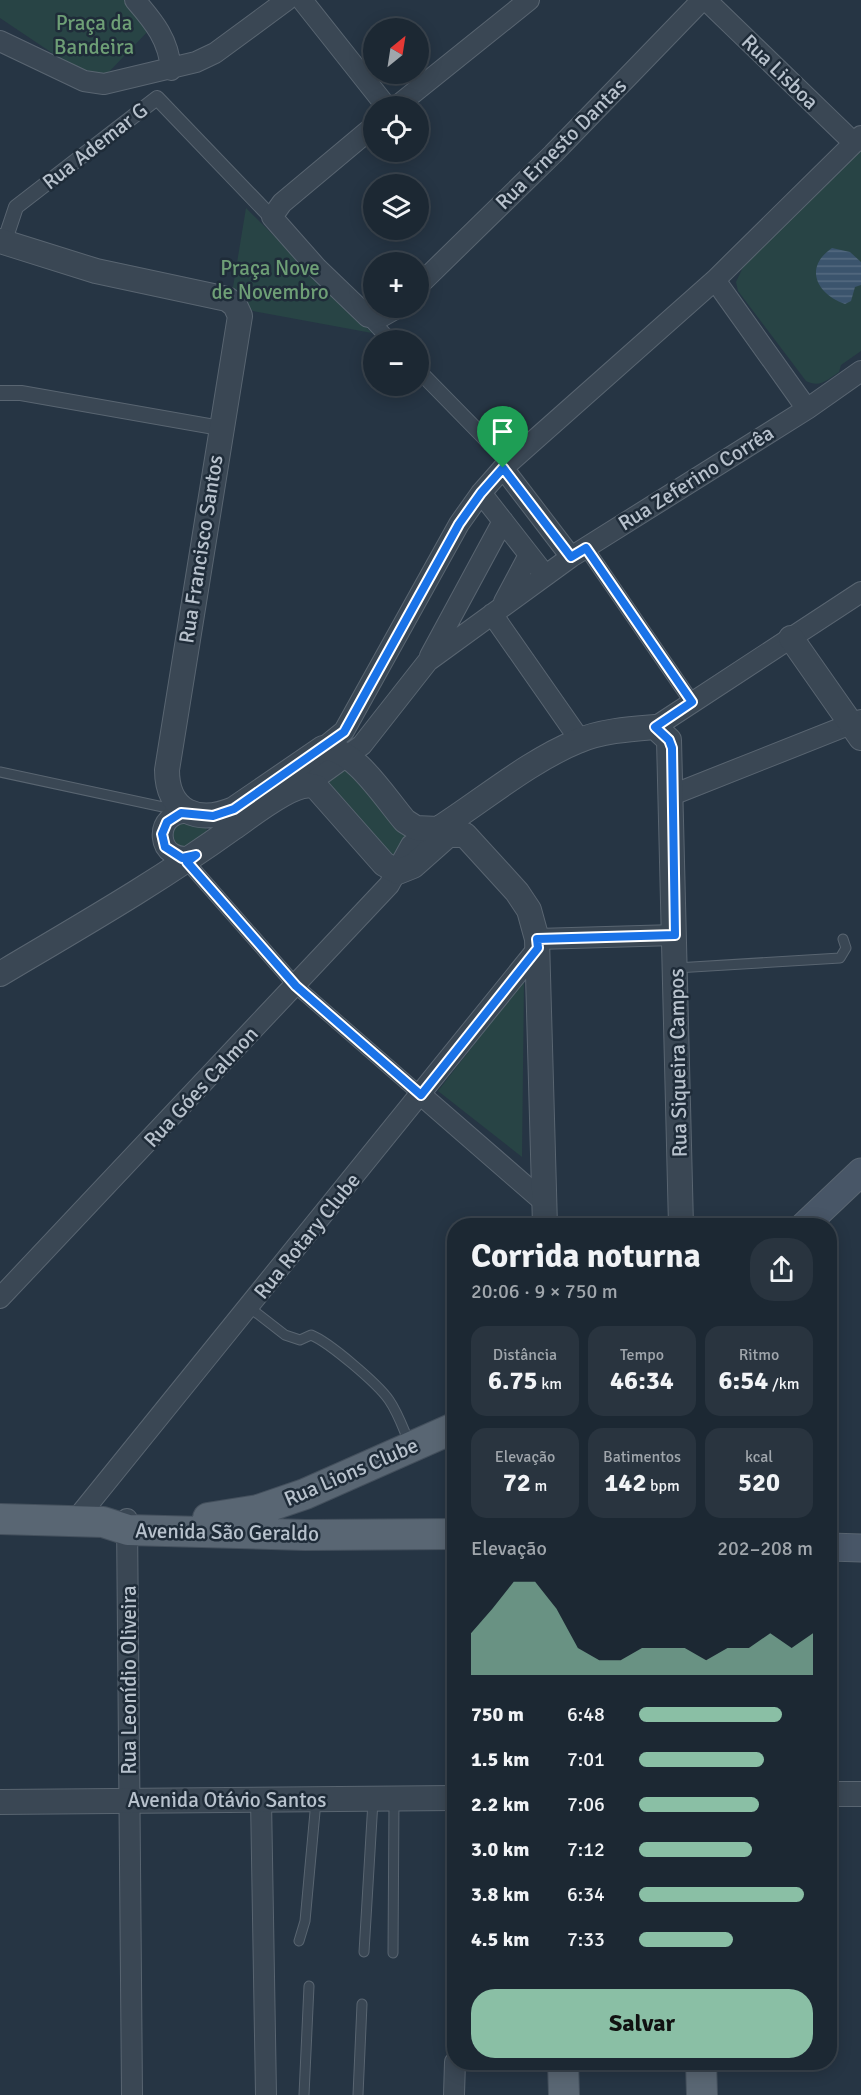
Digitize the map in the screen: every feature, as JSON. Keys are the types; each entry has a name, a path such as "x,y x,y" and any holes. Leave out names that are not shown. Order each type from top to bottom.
{"main road":[{"path":"812,1218 861,1172"},
{"name":"Rua Lions Clube","path":"108,1523 208,1518 258,1510 305,1494 447,1431"},
{"path":"305,1494 320,1507 321,1515 305,1535"},
{"name":"Avenida São Geraldo","path":"0,1519 305,1535 447,1534"},
{"path":"837,1547 861,1548"},
{"path":"564,2070 564,2095"},
{"path":"701,2070 702,2095"}],"street":[{"path":"135,0 164,38 170,53 171,70"},
{"path":"0,41 84,81 104,84 171,70 215,53 287,0"},
{"path":"302,0 378,96"},
{"path":"409,96 529,0"},
{"name":"Rua Lisboa","path":"704,0 857,140"},
{"name":"Rua Ernesto Dantas","path":"429,275 554,154 704,0"},
{"name":"Rua Ademar G","path":"2,242 16,207 157,98 273,219"},
{"path":"363,135 276,209 273,219 363,312"},
{"path":"189,812 207,829 208,841 195,856 188,858 177,856 165,847 162,837 164,826 171,817 189,812 213,816 234,809 344,732 459,524 481,493 506,466 716,280 857,140"},
{"name":"Rua Francisco Santos","path":"2,242 96,271 231,301 240,316 220,428 167,770 167,787 189,812"},
{"path":"716,280 807,409"},
{"path":"369,318 380,330"},
{"name":"Rua Zeferino Corrêa","path":"428,661 545,575 807,409 861,371"},
{"path":"429,382 506,466 579,553 692,702"},
{"path":"0,393 21,393 220,428"},
{"path":"481,493 545,575"},
{"path":"0,974 195,856 261,808 309,786 362,745 428,661 502,521"},
{"path":"529,555 497,611 580,740"},
{"path":"322,748 333,748 349,756 405,821 430,829 474,806 557,751 580,740 622,730 655,727 861,592"},
{"path":"672,795 858,727 791,638"},
{"name":"Rua Siqueira Campos","path":"655,727 669,740 672,748 681,1218"},
{"path":"309,786 384,864 398,872 413,866 448,836 458,833 475,843"},
{"path":"474,806 465,820 475,843 529,910 537,943 544,1214"},
{"name":"Rua Góes Calmon","path":"0,1298 389,885 411,845 430,829"},
{"path":"195,856 296,986 421,1095 544,1214"},
{"path":"537,943 675,935"},
{"name":"Rua Rotary Clube","path":"108,1523 249,1307 421,1095 537,943"},
{"name":"Rua Leonídio Oliveira","path":"108,1523 130,1800 132,2095"},
{"path":"837,1794 861,1794"},
{"name":"Avenida Otávio Santos","path":"0,1802 261,1799 316,1801 447,1798"},
{"path":"261,1799 266,2095"},
{"path":"454,2095 455,2070"}],"lane":[{"path":"0,772 189,812"},
{"path":"676,968 840,958 846,948 843,939"},
{"path":"249,1307 285,1335 300,1340 311,1335 340,1354 387,1398 397,1413 410,1447"},
{"path":"364,1952 384,1798"},
{"path":"384,1798 393,1953"},
{"path":"299,1941 305,1921 316,1801"},
{"path":"304,2095 309,1986"},
{"path":"358,2095 362,2004"}],"green space":[{"name":"Praça da Bandeira","path":"0,0 128,0 151,28 106,75 73,67 0,18"},
{"path":"861,149 861,351 841,365 839,372 815,384 806,381 738,291 736,282 745,263"},
{"name":"Praça Nove de Novembro","path":"246,208 369,330 363,331 253,311 232,293"},
{"path":"349,761 415,829 397,869 321,788 324,776"},
{"path":"167,822 205,823 208,835 181,858 164,826"},
{"path":"524,980 522,1157 438,1091"}],"water":[{"path":"832,248 850,252 861,262 861,285 855,287 851,301 845,304 827,294 817,280 818,264"}],"route":[{"path":"503,468 571,557 586,548 692,702 655,727 669,740 672,748 675,935 537,939 538,948 421,1095 296,986 187,862 196,855 182,858 170,853 165,847 162,834 164,826 175,815 186,812 213,816 234,809 344,732 459,524 481,493 503,468"}]}
